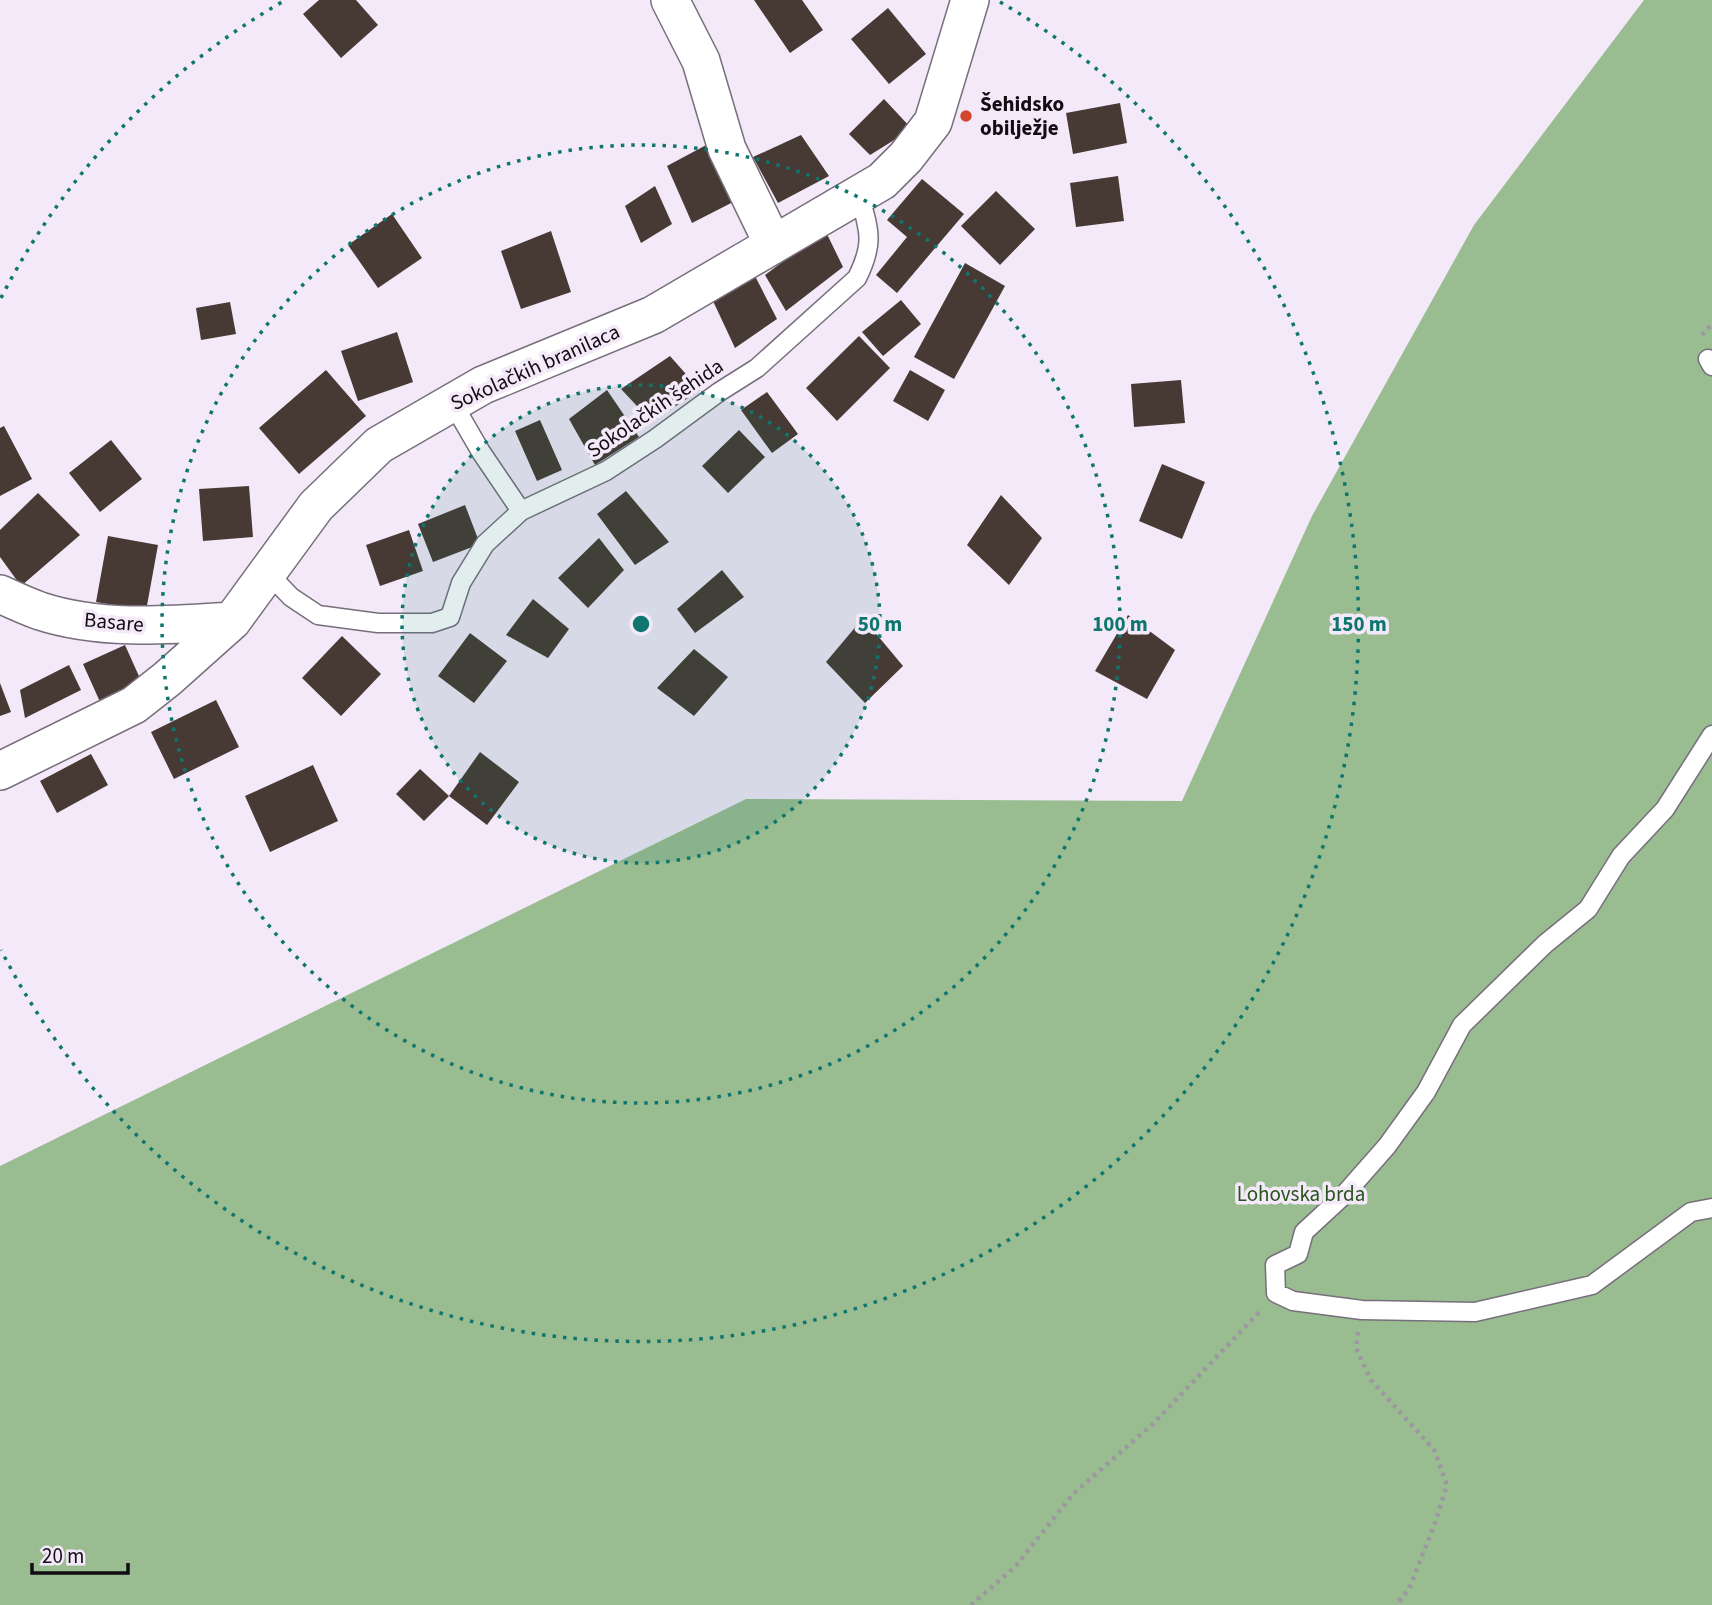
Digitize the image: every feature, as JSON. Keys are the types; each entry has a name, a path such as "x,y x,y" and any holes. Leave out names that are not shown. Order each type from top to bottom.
{"street":[{"path":"670,0 701,61 727,149 773,244"},
{"name":"Sokolačkih branilaca","path":"0,771 134,705 232,621 316,506 379,445 483,385 653,315 882,181 906,158 933,122 970,0"},
{"name":"Basare","path":"0,594 40,611 123,624 166,625 232,621"}],"lane":[{"name":"Sokolačkih šehida","path":"268,573 291,597 318,615 379,623 432,623 450,617 461,583 485,544 521,511 606,471 655,439 757,368 857,278 865,263 870,233 859,194"},
{"path":"452,401 481,452 521,511"},
{"path":"1712,735 1665,808 1621,856 1588,909 1545,944 1462,1025 1426,1092 1387,1146 1343,1196 1304,1232 1298,1254 1275,1265 1276,1293 1293,1301 1362,1311 1475,1312 1592,1285 1691,1212 1712,1208"}],"path":[{"path":"971,1605 1015,1567 1073,1494 1155,1422 1276,1293"},
{"path":"1362,1311 1356,1348 1371,1380 1434,1450 1447,1485 1409,1589 1396,1605"}],"green space":[{"name":"Lohovska brda","path":"1644,0 1712,0 1712,1605 0,1605 0,1166 746,799 1182,801 1312,516 1474,225"}],"building":[{"path":"319,0 356,0 378,25 341,58 303,14"},
{"path":"754,0 802,0 823,30 790,53"},
{"path":"888,8 926,54 889,84 851,39"},
{"path":"884,99 912,129 870,155 849,134"},
{"path":"1120,103 1127,143 1073,154 1066,113"},
{"path":"801,135 829,176 778,203 753,157"},
{"path":"710,143 739,199 692,223 667,166"},
{"path":"1118,176 1124,221 1076,227 1070,183"},
{"path":"922,179 964,214 897,293 876,275 907,237 887,220"},
{"path":"655,186 672,224 641,243 625,206"},
{"path":"996,191 1035,229 1000,265 961,226"},
{"path":"392,214 422,258 378,288 348,245"},
{"path":"825,230 843,267 786,311 765,275"},
{"path":"551,231 571,292 521,309 501,251"},
{"path":"965,263 1005,286 954,379 914,357"},
{"path":"755,276 777,319 735,348 713,301"},
{"path":"901,300 921,324 883,356 862,332"},
{"path":"230,302 236,334 201,340 196,308"},
{"path":"397,332 413,382 358,401 341,351"},
{"path":"859,336 890,368 837,421 806,388"},
{"path":"670,356 700,390 652,422 621,389"},
{"path":"326,370 366,416 299,474 259,428"},
{"path":"910,370 945,390 928,421 893,401"},
{"path":"1181,380 1185,423 1134,427 1131,384"},
{"path":"607,390 639,437 595,465 569,419"},
{"path":"767,392 798,434 772,453 741,410"},
{"path":"540,420 562,470 537,481 515,431"},
{"path":"4,426 32,479 0,496 0,428"},
{"path":"739,430 765,457 728,493 702,466"},
{"path":"111,440 142,479 100,512 69,473"},
{"path":"1162,464 1205,482 1182,539 1139,521"},
{"path":"249,486 253,537 203,541 199,489"},
{"path":"626,491 669,542 635,565 597,514"},
{"path":"38,493 80,535 21,586 0,557 0,530"},
{"path":"1001,495 1042,538 1009,585 967,545"},
{"path":"465,505 480,544 433,562 418,524"},
{"path":"409,530 423,571 380,586 366,545"},
{"path":"108,536 158,545 146,611 96,602"},
{"path":"599,538 624,570 588,608 558,578"},
{"path":"722,570 744,597 695,633 677,609"},
{"path":"533,599 569,629 548,658 506,635"},
{"path":"1128,615 1175,650 1147,699 1095,671"},
{"path":"863,618 903,666 865,703 826,662"},
{"path":"470,633 507,661 474,703 438,676"},
{"path":"342,636 381,674 341,716 302,678"},
{"path":"125,645 147,694 105,713 83,664"},
{"path":"694,649 728,677 694,716 657,688"},
{"path":"69,665 81,690 25,718 20,690"},
{"path":"0,683 11,712 0,716"},
{"path":"216,700 239,747 174,779 151,732"},
{"path":"480,752 519,782 487,825 449,796"},
{"path":"91,754 108,785 57,813 40,781"},
{"path":"313,765 338,821 270,852 245,796"},
{"path":"420,769 449,796 424,821 396,794"}],"place":[{"name":"Šehidsko obilježje","path":"966,116"}]}
